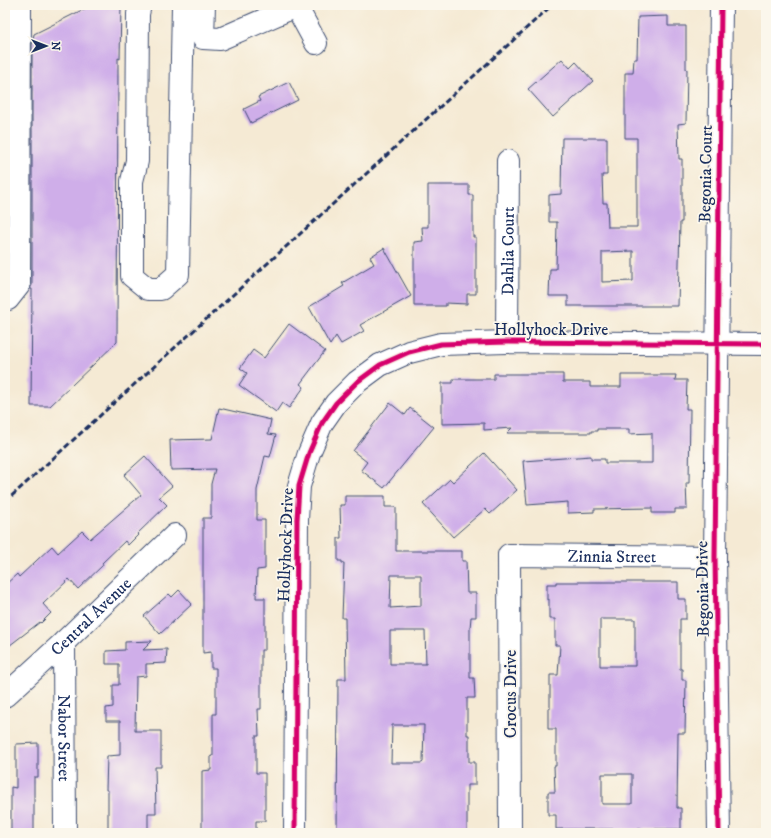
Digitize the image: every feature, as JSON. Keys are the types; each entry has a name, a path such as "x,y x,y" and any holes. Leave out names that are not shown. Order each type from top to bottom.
{"street":[{"path":"8,299 18,285 20,5"},
{"path":"140,5 138,14 137,161 132,181 132,276 148,289 161,288 178,274 183,5"},
{"path":"204,5 203,38 220,39 296,6 316,43"},
{"name":"Begonia Court","path":"717,344 721,5"},
{"name":"Dahlia Court","path":"507,342 508,161"},
{"name":"Hollyhock Drive","path":"295,833 297,520 299,486 309,453 322,424 336,402 357,382 380,365 409,352 441,344 507,342 766,344"},
{"name":"Begonia Drive","path":"717,344 715,557 720,833"},
{"name":"Central Avenue","path":"5,696 176,535"},
{"name":"Zinnia Street","path":"509,555 715,557"},
{"name":"Crocus Drive","path":"509,555 510,833"},
{"name":"Nabor Street","path":"64,642 65,833"}],"building":[{"path":"92,5 121,5 120,59 118,58 117,342 50,406 31,406 32,289 30,289 32,285 32,45 34,34"},
{"path":"668,16 668,26 686,26 686,123 678,124 679,159 682,159 682,222 680,222 678,306 568,306 568,296 549,296 550,269 556,269 557,222 549,222 549,195 561,194 562,138 607,138 607,175 602,175 603,203 607,203 608,227 637,227 637,138 625,138 625,73 633,73 634,59 637,59 638,17","holes":["633,251 633,281 602,282 602,252"]},
{"path":"5,45 7,45 7,281 5,283"},
{"path":"562,59 570,68 576,62 593,81 553,117 528,89"},
{"path":"289,82 298,100 251,123 244,109 260,101 258,97"},
{"path":"428,185 469,185 469,195 473,195 473,237 476,237 476,294 467,294 467,304 446,303 446,306 414,306 414,242 423,241 422,227 428,227"},
{"path":"384,248 411,296 360,325 364,331 341,344 336,336 330,345 309,307 344,286 342,283 374,264 370,257"},
{"path":"289,324 325,351 300,384 304,387 289,408 282,403 276,412 239,385 247,373 240,368 253,350 264,358"},
{"path":"494,374 563,374 563,382 590,382 590,387 621,387 621,375 676,375 675,380 687,380 686,409 690,409 689,483 686,483 687,509 675,509 675,513 652,513 652,508 594,509 594,512 568,513 568,502 527,505 523,461 591,456 591,459 605,459 605,463 652,463 652,433 629,434 629,429 597,429 597,431 591,431 591,433 507,433 512,428 484,430 484,423 442,424 442,383 453,383 453,379 494,379"},
{"path":"390,403 405,415 410,408 434,427 384,488 361,470 367,462 353,451"},
{"path":"219,408 271,420 268,434 276,435 270,457 265,456 257,490 257,520 265,520 265,569 257,570 256,598 265,598 265,650 261,650 261,709 258,709 259,736 256,736 256,773 265,773 265,821 256,821 256,833 202,833 202,771 211,770 211,756 213,756 213,714 216,714 216,668 211,668 211,652 203,653 203,518 211,518 211,484 215,469 171,470 170,440 212,439"},
{"path":"484,453 517,490 490,514 485,509 453,537 423,504 450,479 453,482"},
{"path":"145,456 172,486 159,497 167,505 137,534 138,535 128,545 125,541 78,589 69,579 43,604 51,613 41,623 40,622 5,649 5,585 17,574 19,577 52,546 58,553 82,531 90,539 141,495 124,475"},
{"path":"345,496 385,496 385,507 396,507 396,551 462,551 462,561 466,561 467,593 476,593 476,617 471,617 470,628 470,678 474,678 475,698 467,698 469,762 475,762 475,785 467,785 467,833 337,833 338,679 346,679 345,618 342,618 344,563 342,563 342,561 338,561 338,538 341,538 340,505 345,505","holes":["391,575 421,575 421,606 390,608","390,631 425,631 426,664 390,664","392,725 424,725 423,762 391,763"]},
{"path":"556,582 678,582 678,599 686,599 686,619 680,619 680,669 682,669 682,680 686,680 685,733 678,733 677,808 681,808 681,829 556,829 556,815 548,815 548,792 555,792 554,766 556,766 556,729 548,729 548,708 550,708 550,675 558,675 560,645 555,645 555,619 549,619 547,584 556,584","holes":["600,619 635,619 635,666 600,666","602,774 632,774 632,804 602,804"]},
{"path":"179,590 192,604 160,634 144,616 169,594 172,597"},
{"path":"152,641 143,650 167,649 166,663 146,664 146,676 136,677 135,731 161,731 161,767 155,767 156,813 148,813 148,833 108,833 108,790 106,790 107,756 120,755 120,721 106,721 106,708 113,707 113,685 119,685 119,664 106,664 106,651 125,650 125,642"},
{"path":"38,743 38,777 34,777 34,833 11,833 11,787 16,788 16,744"}],"railway":[{"path":"5,502 552,5"}],"cycle path":[{"path":"719,833 715,557 721,5"},
{"path":"295,833 297,520 299,486 309,453 322,423 336,403 357,382 380,365 409,352 441,344 507,342 766,344"}]}
